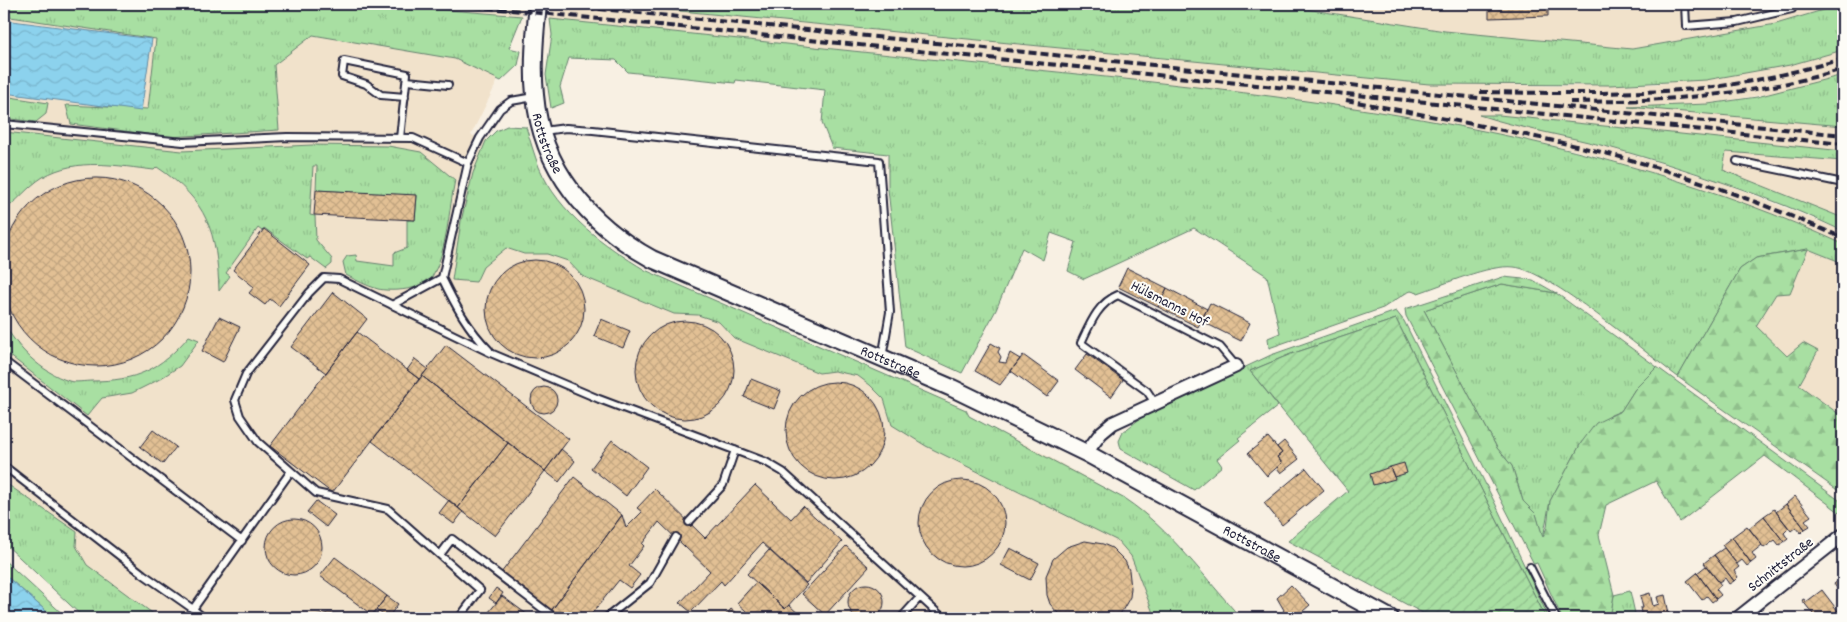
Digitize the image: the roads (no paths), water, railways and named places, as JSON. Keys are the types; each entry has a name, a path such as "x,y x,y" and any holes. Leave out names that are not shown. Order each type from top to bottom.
{"street":[{"name":"Rottstraße","path":"538,4 534,48 535,97 542,131 552,159 572,193 605,228 633,248 700,281 952,388 1086,452 1390,618"},
{"name":"Hülsmanns Hof","path":"1086,452 1101,432 1113,423 1236,366"},
{"name":"Schnittstraße","path":"1738,618 1843,535"}],"lane":[{"path":"1685,4 1686,26 1737,22 1792,8 1792,4"},
{"path":"400,138 405,98 407,81 408,74 344,61 342,76 366,84 381,95 405,98"},
{"path":"407,81 448,85"},
{"path":"493,354 475,336 453,302 442,278 468,163 480,138 500,109 511,102 535,97"},
{"path":"4,124 183,142 287,137 413,138 468,163"},
{"path":"542,131 566,128 593,130 879,161 890,312 882,358"},
{"path":"1737,161 1843,184"},
{"path":"459,618 480,590 388,509 316,494 258,442 240,416 235,400 246,374 309,294 324,278 339,279 493,354 599,399 766,462 783,472 943,618"},
{"path":"392,305 442,278"},
{"name":"Hülsmanns Hof","path":"1155,403 1147,392 1081,343 1094,316 1108,299 1118,295 1220,347 1236,366"},
{"path":"4,361 242,541"},
{"path":"690,522 723,485 735,450"},
{"path":"4,466 143,574 204,618"},
{"path":"193,609 291,471"},
{"path":"606,618 650,582 676,538"},
{"path":"440,555 452,540 555,618"},
{"path":"1530,567 1556,618"},
{"path":"901,618 920,597"}],"water":[{"path":"4,20 152,39 141,111 4,93"},
{"path":"4,574 54,618 4,618"}],"railway":[{"path":"451,4 1843,144"},
{"path":"551,4 1843,135"},
{"path":"1480,92 1621,93 1705,88 1757,80 1843,59"},
{"path":"1570,102 1674,98 1742,91 1810,78 1843,69"},
{"path":"1346,100 1478,125 1639,162 1727,192 1843,238"}]}
